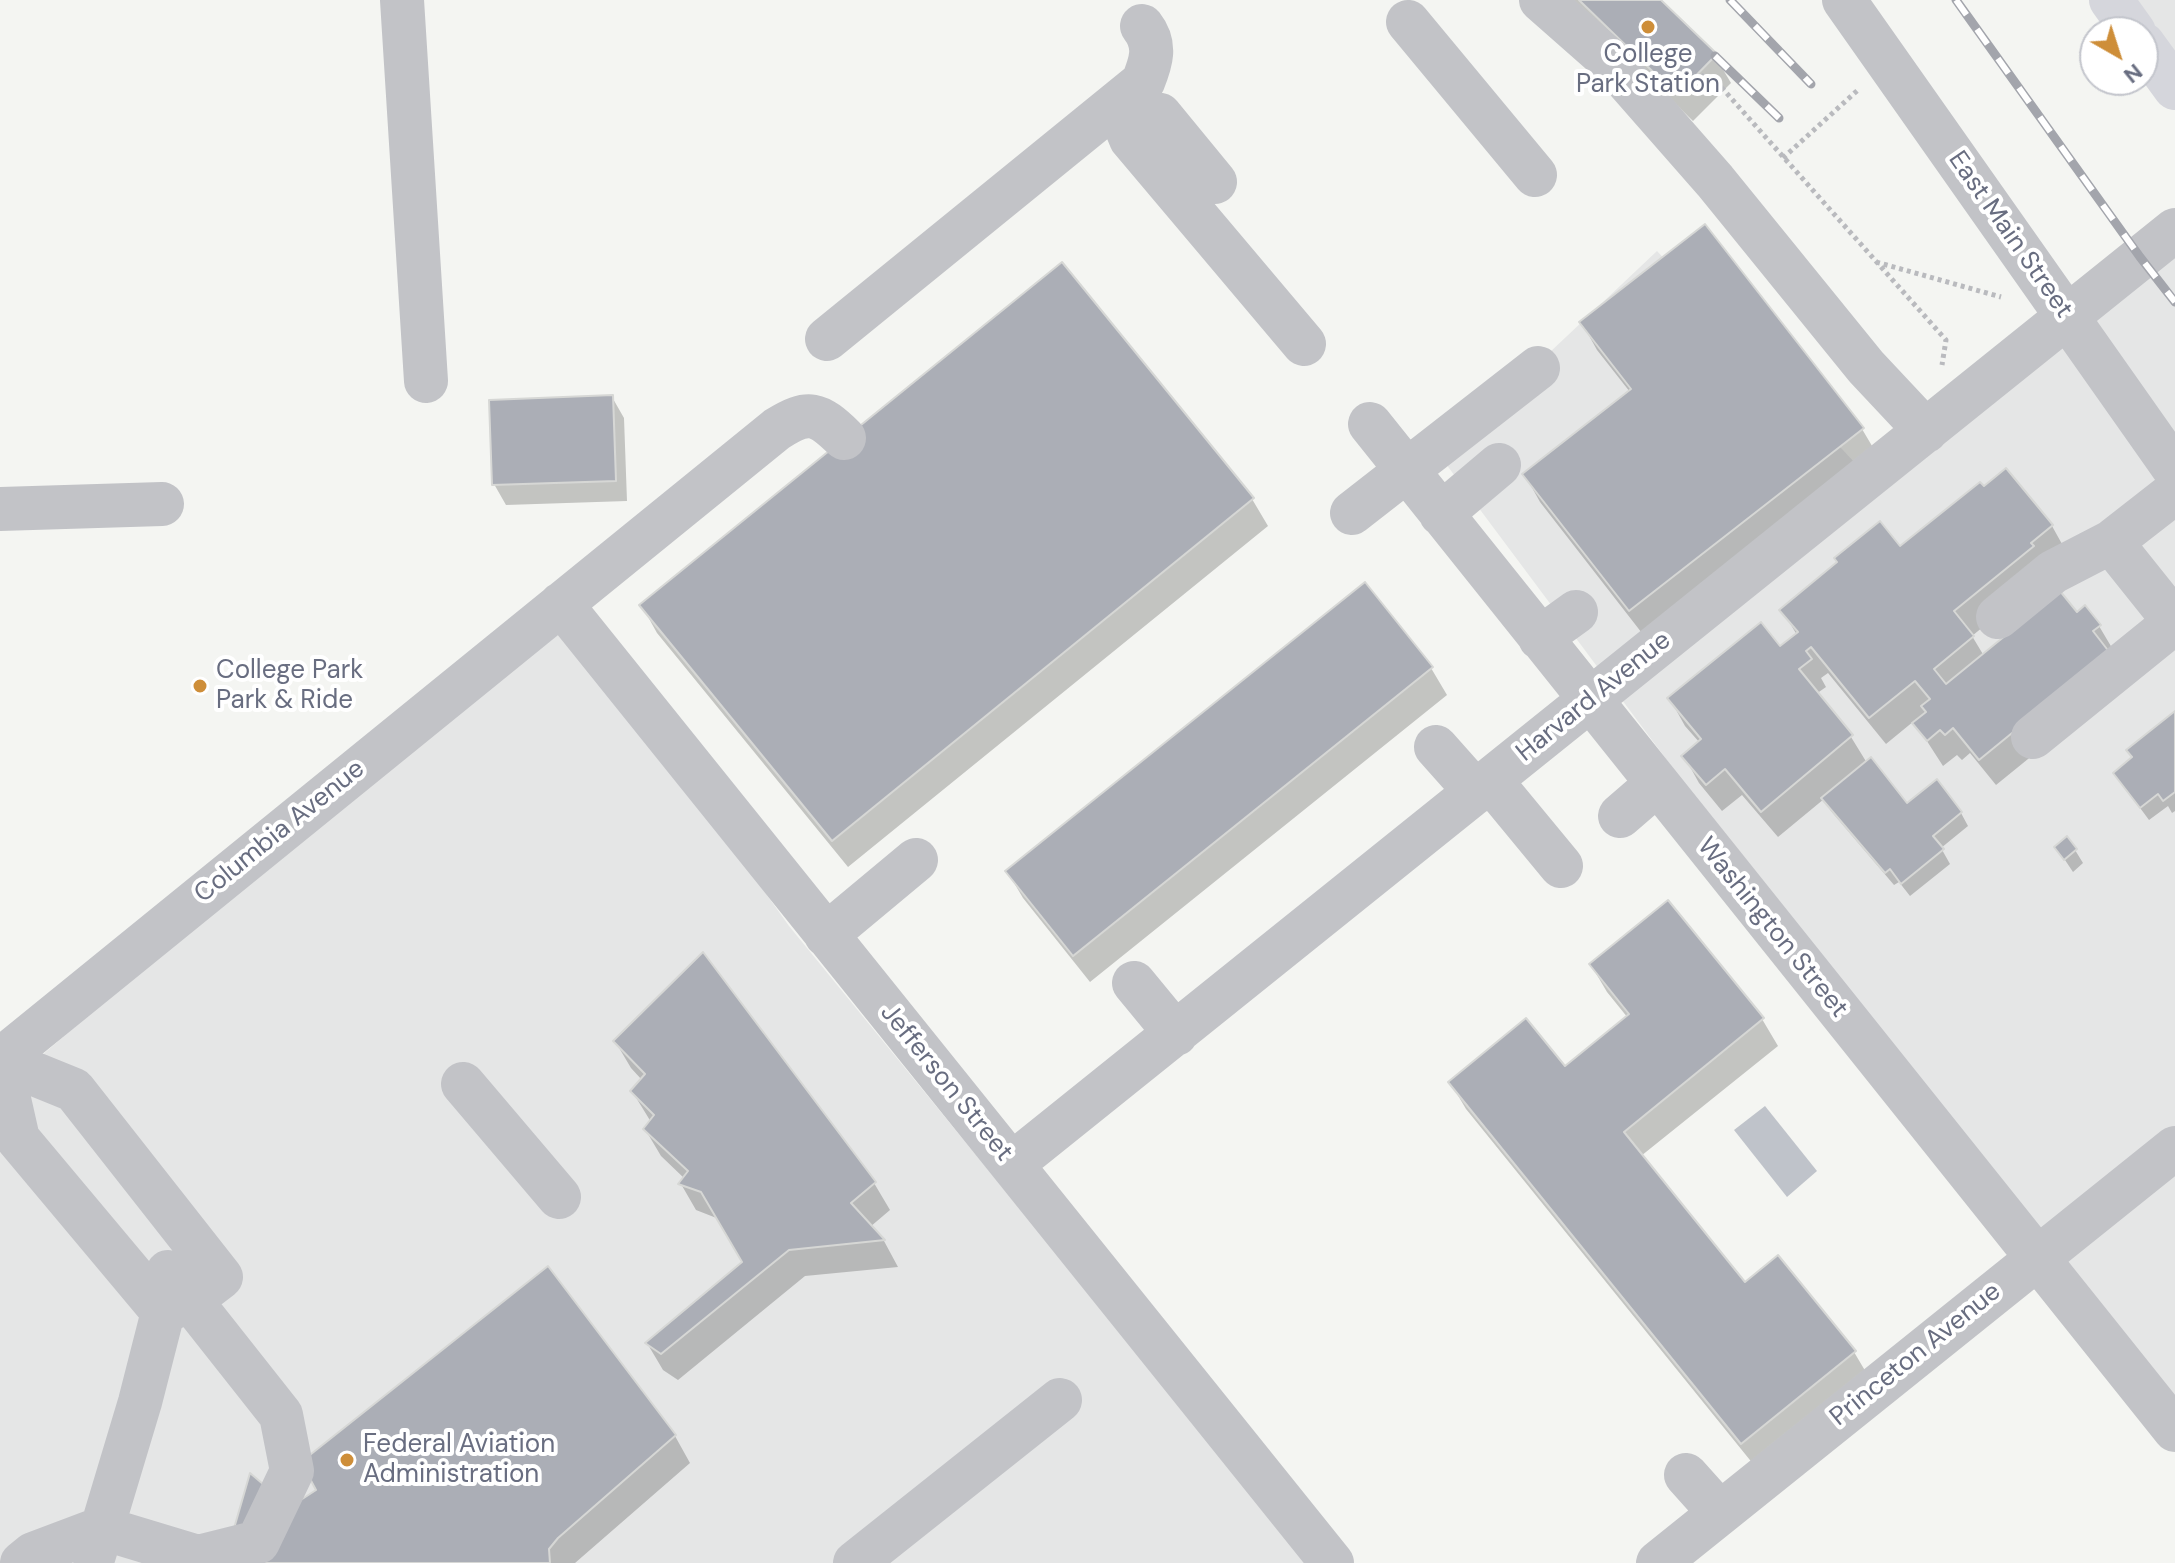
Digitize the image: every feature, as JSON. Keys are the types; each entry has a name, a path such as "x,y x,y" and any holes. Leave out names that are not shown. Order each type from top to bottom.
{"main road":[{"path":"2159,66 2175,88"}],"street":[{"path":"402,0 426,381"},
{"path":"1541,0 1608,59 1715,181 1866,367 1926,431"},
{"name":"East Main Street","path":"1844,0 2175,470"},
{"path":"1408,22 1535,175"},
{"path":"827,339 1143,82 1153,58 1149,35 1142,26"},
{"path":"1117,105 1131,139 1201,194 1304,344"},
{"name":"Harvard Avenue","path":"1012,1164 2175,230"},
{"path":"1352,513 1538,368"},
{"name":"Columbia Avenue","path":"0,1060 777,429 794,418 811,415 824,419 844,438"},
{"name":"Washington Street","path":"1370,424 2175,1430"},
{"path":"1441,514 1499,465"},
{"path":"1998,617 2053,572 2111,542 2175,492"},
{"path":"0,509 162,504"},
{"path":"2033,737 2175,622 2111,542"},
{"name":"Jefferson Street","path":"561,604 1332,1563"},
{"path":"1540,638 1576,612"},
{"path":"1436,747 1483,786 1561,866"},
{"path":"1620,816 1657,784"},
{"path":"826,935 916,860"},
{"path":"1134,983 1176,1034"},
{"path":"0,1060 74,1090 163,1204 186,1290 97,1546"},
{"path":"0,1060 18,1139 186,1290 281,1415 292,1471 258,1542 198,1557 97,1546 33,1554 22,1563"},
{"path":"463,1084 559,1197"},
{"name":"Princeton Avenue","path":"1658,1563 2175,1148"},
{"path":"855,1563 1060,1400"},
{"path":"1686,1475 1720,1513"}],"path":[{"path":"1701,75 1722,88 1946,340 1941,374"},
{"path":"1783,158 1861,87"},
{"path":"1876,262 2007,298"}],"shaded area":[{"path":"2131,0 2175,0 2175,66 2159,42 2159,16 2142,16"},
{"path":"1657,251 1856,464 2175,253 2175,1441 1440,456"},
{"path":"563,609 789,926 1309,1563 0,1563 0,1091"},
{"path":"1765,1106 1817,1171 1787,1197 1734,1130"}],"building":[{"name":"College Park Station","path":"1579,0 1661,0 1717,54 1677,95"},
{"path":"1705,224 1864,428 1629,611 1522,474 1631,389 1579,322"},
{"path":"1062,262 1254,498 832,841 639,605"},
{"path":"613,395 616,481 492,485 489,400"},
{"path":"2006,468 2053,525 2031,543 2034,546 1954,611 1974,636 1934,669 1946,684 2060,591 2077,612 2085,605 2101,625 2093,631 2110,653 1979,760 1953,728 1945,735 1940,730 1927,741 1912,723 1926,712 1921,706 1930,699 1915,681 1869,718 1811,647 1806,651 1812,659 1799,669 1853,735 1761,812 1725,769 1706,785 1681,756 1701,739 1667,698 1761,622 1780,646 1798,632 1779,610 1837,562 1834,558 1880,521 1900,546 1980,482 1984,486"},
{"path":"1365,582 1433,667 1073,956 1005,871"},
{"path":"2175,711 2175,792 2163,801 2158,794 2140,808 2113,773 2132,757 2126,750"},
{"path":"1871,757 1907,803 1937,779 1962,812 1933,836 1944,849 1901,884 1890,869 1885,873 1821,798"},
{"path":"2067,836 2077,849 2064,860 2054,847"},
{"path":"1668,900 1764,1018 1624,1132 1745,1282 1778,1255 1856,1351 1741,1444 1448,1082 1526,1018 1565,1066 1629,1014 1589,964"},
{"path":"703,952 876,1182 851,1203 885,1240 789,1250 661,1354 645,1343 742,1262 701,1192 678,1184 688,1171 643,1129 654,1115 630,1091 645,1074 613,1041"},
{"path":"548,1266 676,1435 558,1538 549,1549 550,1563 224,1563 250,1473 290,1507 316,1490 301,1462"}],"railway":[{"path":"1730,0 1811,84"},
{"path":"1956,0 2175,302"},
{"path":"1715,56 1779,118"}],"place":[{"name":"College Park Station","path":"1648,27"},
{"name":"College Park Park & Ride","path":"200,686"},
{"name":"Federal Aviation Administration","path":"347,1460"}]}
